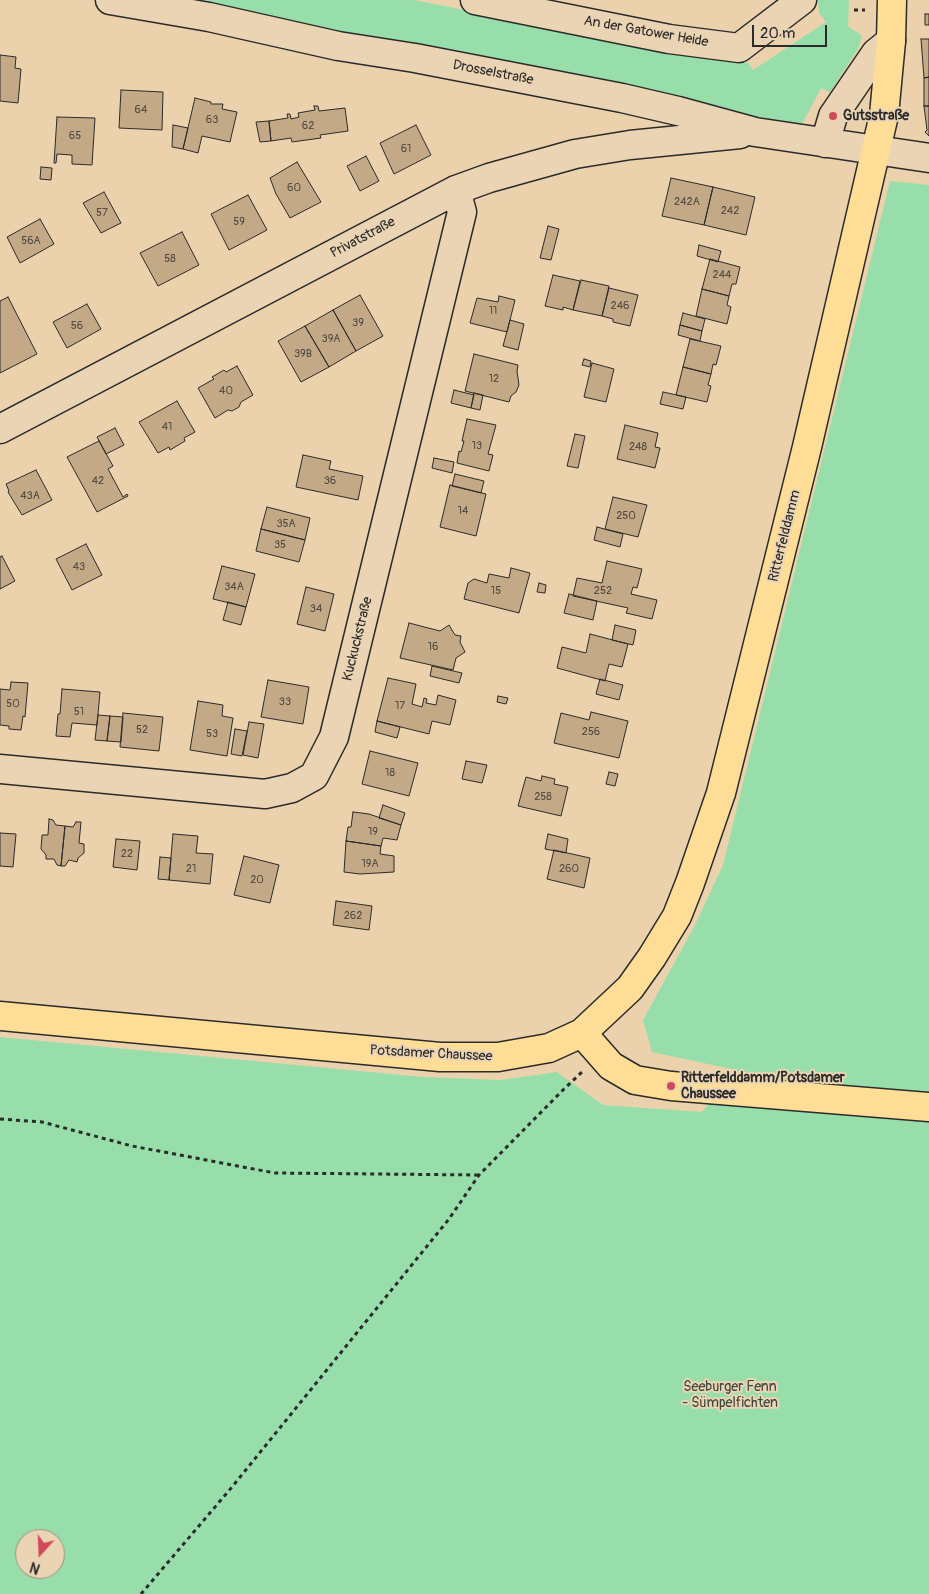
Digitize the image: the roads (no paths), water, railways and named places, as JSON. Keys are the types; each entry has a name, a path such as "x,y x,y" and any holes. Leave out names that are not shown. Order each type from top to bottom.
{"main road":[{"name":"Ritterfelddamm","path":"582,1033 630,988 672,924 690,883 721,793 807,447 884,115 891,41 880,5"},
{"name":"Potsdamer Chaussee","path":"0,1016 440,1057 498,1057 549,1048 582,1033"},
{"path":"582,1033 610,1066 635,1080 671,1086 929,1107"}],"street":[{"name":"Drosselstraße","path":"110,0 209,17 338,46 415,58 622,98 755,132 876,150"},
{"name":"An der Gatower Heide","path":"475,0 548,7 668,39 739,48 802,0"},
{"path":"825,143 833,116 876,53 891,41"},
{"name":"Privatstraße","path":"0,429 456,190 489,178 575,154 630,145 755,132"},
{"path":"876,150 929,158"},
{"name":"Kuckuckstraße","path":"0,770 265,794 292,788 314,776 334,737 455,241 462,212 456,190"}],"place":[{"name":"Gutsstraße","path":"833,116"},
{"name":"Ritterfelddamm/Potsdamer Chaussee","path":"671,1086"}],"park label":[{"name":"Seeburger Fenn - Sümpelfichten","path":"730,1395"}]}
